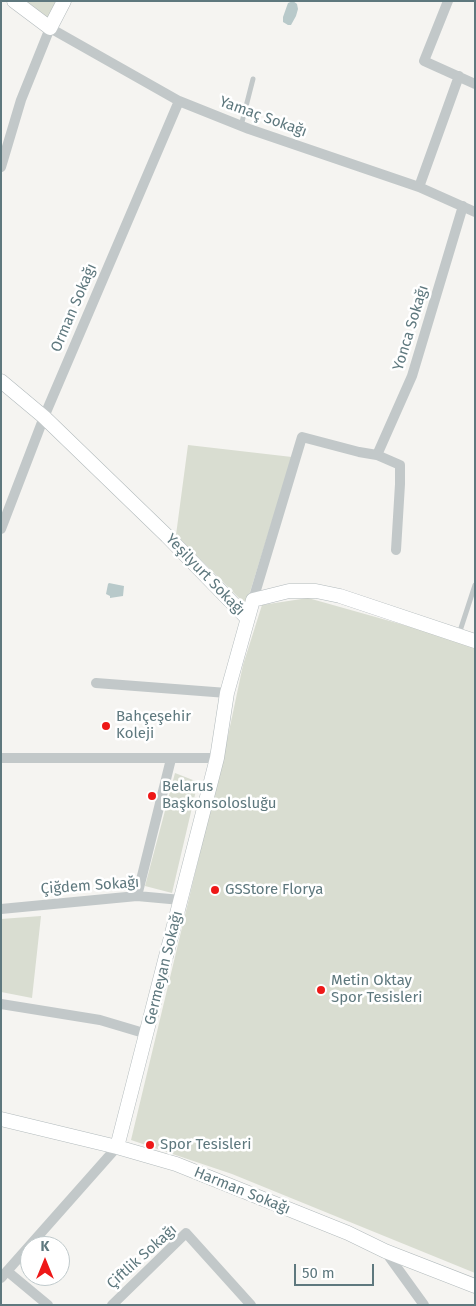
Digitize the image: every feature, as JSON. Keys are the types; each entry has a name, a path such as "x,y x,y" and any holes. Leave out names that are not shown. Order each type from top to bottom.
{"main road":[{"path":"14,1 50,28 64,1"},
{"name":"Yeşilyurt Sokağı","path":"1,381 44,417 167,536 247,618 253,600 289,591 316,591 340,596 475,642"},
{"name":"Germeyan Sokağı","path":"117,1147 217,758 227,692 247,618"},
{"name":"Harman Sokağı","path":"1,1119 117,1147 176,1164 348,1233 385,1251 475,1286"}],"street":[{"path":"448,1 424,61 475,84"},
{"name":"Yamaç Sokağı","path":"50,28 179,101 241,126 419,187 475,212"},
{"path":"1,168 21,100 50,28"},
{"path":"419,187 459,76"},
{"name":"Orman Sokağı","path":"1,529 44,417 179,101"},
{"name":"Yonca Sokağı","path":"377,455 412,376 463,206"},
{"path":"253,600 302,437 377,455 400,466 396,550"},
{"path":"96,683 227,692"},
{"path":"1,758 217,758"},
{"path":"137,896 171,759"},
{"name":"Çiğdem Sokağı","path":"1,909 137,896 181,900"},
{"path":"1,1004 100,1020 147,1034"},
{"name":"Germeyan Sokağı","path":"4,1274 117,1147"},
{"name":"Çiftlik Sokağı","path":"112,1305 186,1233 251,1305"},
{"path":"385,1251 424,1305"},
{"path":"4,1274 48,1305"}],"lane":[{"path":"241,126 253,79"},
{"path":"458,636 475,585"}],"shaded area":[{"path":"23,1 60,1 49,17 45,19"},
{"path":"293,1 297,4 298,9 291,25 288,25 283,22 283,17 288,3"},
{"path":"188,445 292,457 246,605 176,535"},
{"path":"109,583 124,586 123,596 110,598 106,594"},
{"name":"Metin Oktay Spor Tesisleri","path":"308,598 475,645 475,1273 232,1174 131,1140 228,736 243,665 262,605"},
{"path":"175,773 198,782 172,893 145,886"},
{"path":"41,916 32,998 1,992 1,919"}],"place":[{"name":"Bahçeşehir Koleji","path":"106,726"},
{"name":"Belarus Başkonsolosluğu","path":"152,796"},
{"name":"GSStore Florya","path":"215,890"},
{"name":"Metin Oktay Spor Tesisleri","path":"321,990"},
{"name":"Spor Tesisleri","path":"150,1145"}]}
